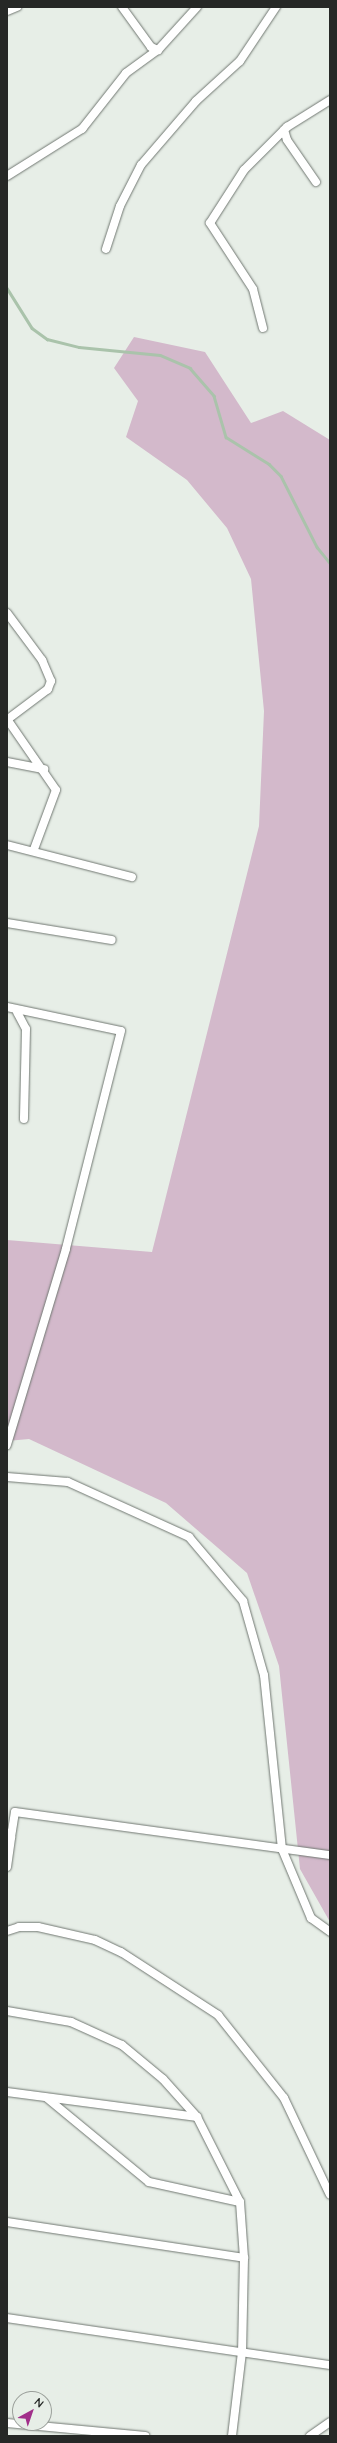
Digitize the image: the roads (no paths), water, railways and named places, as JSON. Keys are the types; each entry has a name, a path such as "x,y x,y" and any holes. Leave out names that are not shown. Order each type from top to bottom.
{"street":[{"path":"7,11 17,7"},
{"path":"122,7 151,47 158,50"},
{"path":"7,176 82,129 126,74 158,50 198,7"},
{"path":"106,249 120,206 141,165 196,101 240,60 276,7"},
{"path":"263,328 253,289 210,223 244,170 284,130 330,100"},
{"path":"284,130 287,140 316,182"},
{"path":"7,613 42,660 51,681 48,689 7,719 44,769 56,790 56,798 34,849"},
{"path":"7,762 44,769"},
{"path":"7,845 34,849 132,877"},
{"path":"7,923 112,940"},
{"path":"7,1007 17,1012 121,1031 66,1249 7,1445"},
{"path":"17,1012 26,1028 24,1119"},
{"path":"7,1477 68,1482 189,1537 243,1601 264,1675 282,1849 310,1918 330,1932"},
{"path":"7,1867 9,1834 15,1812 282,1849 330,1854"},
{"path":"7,1931 19,1927 38,1927 95,1940 122,1952 218,2015 284,2098 330,2196"},
{"path":"7,2011 71,2022 122,2045 163,2080 197,2117 240,2202 244,2258 242,2352 232,2436"},
{"path":"7,2092 197,2117"},
{"path":"47,2098 149,2182 240,2202"},
{"path":"7,2222 244,2258"},
{"path":"7,2318 330,2365"},
{"path":"310,2436 330,2422"},
{"path":"7,2424 145,2436"}],"waterway":[{"path":"7,288 32,328 47,339 79,347 160,355 190,368 214,396 226,437 269,464 281,476 317,547 330,563"}]}
